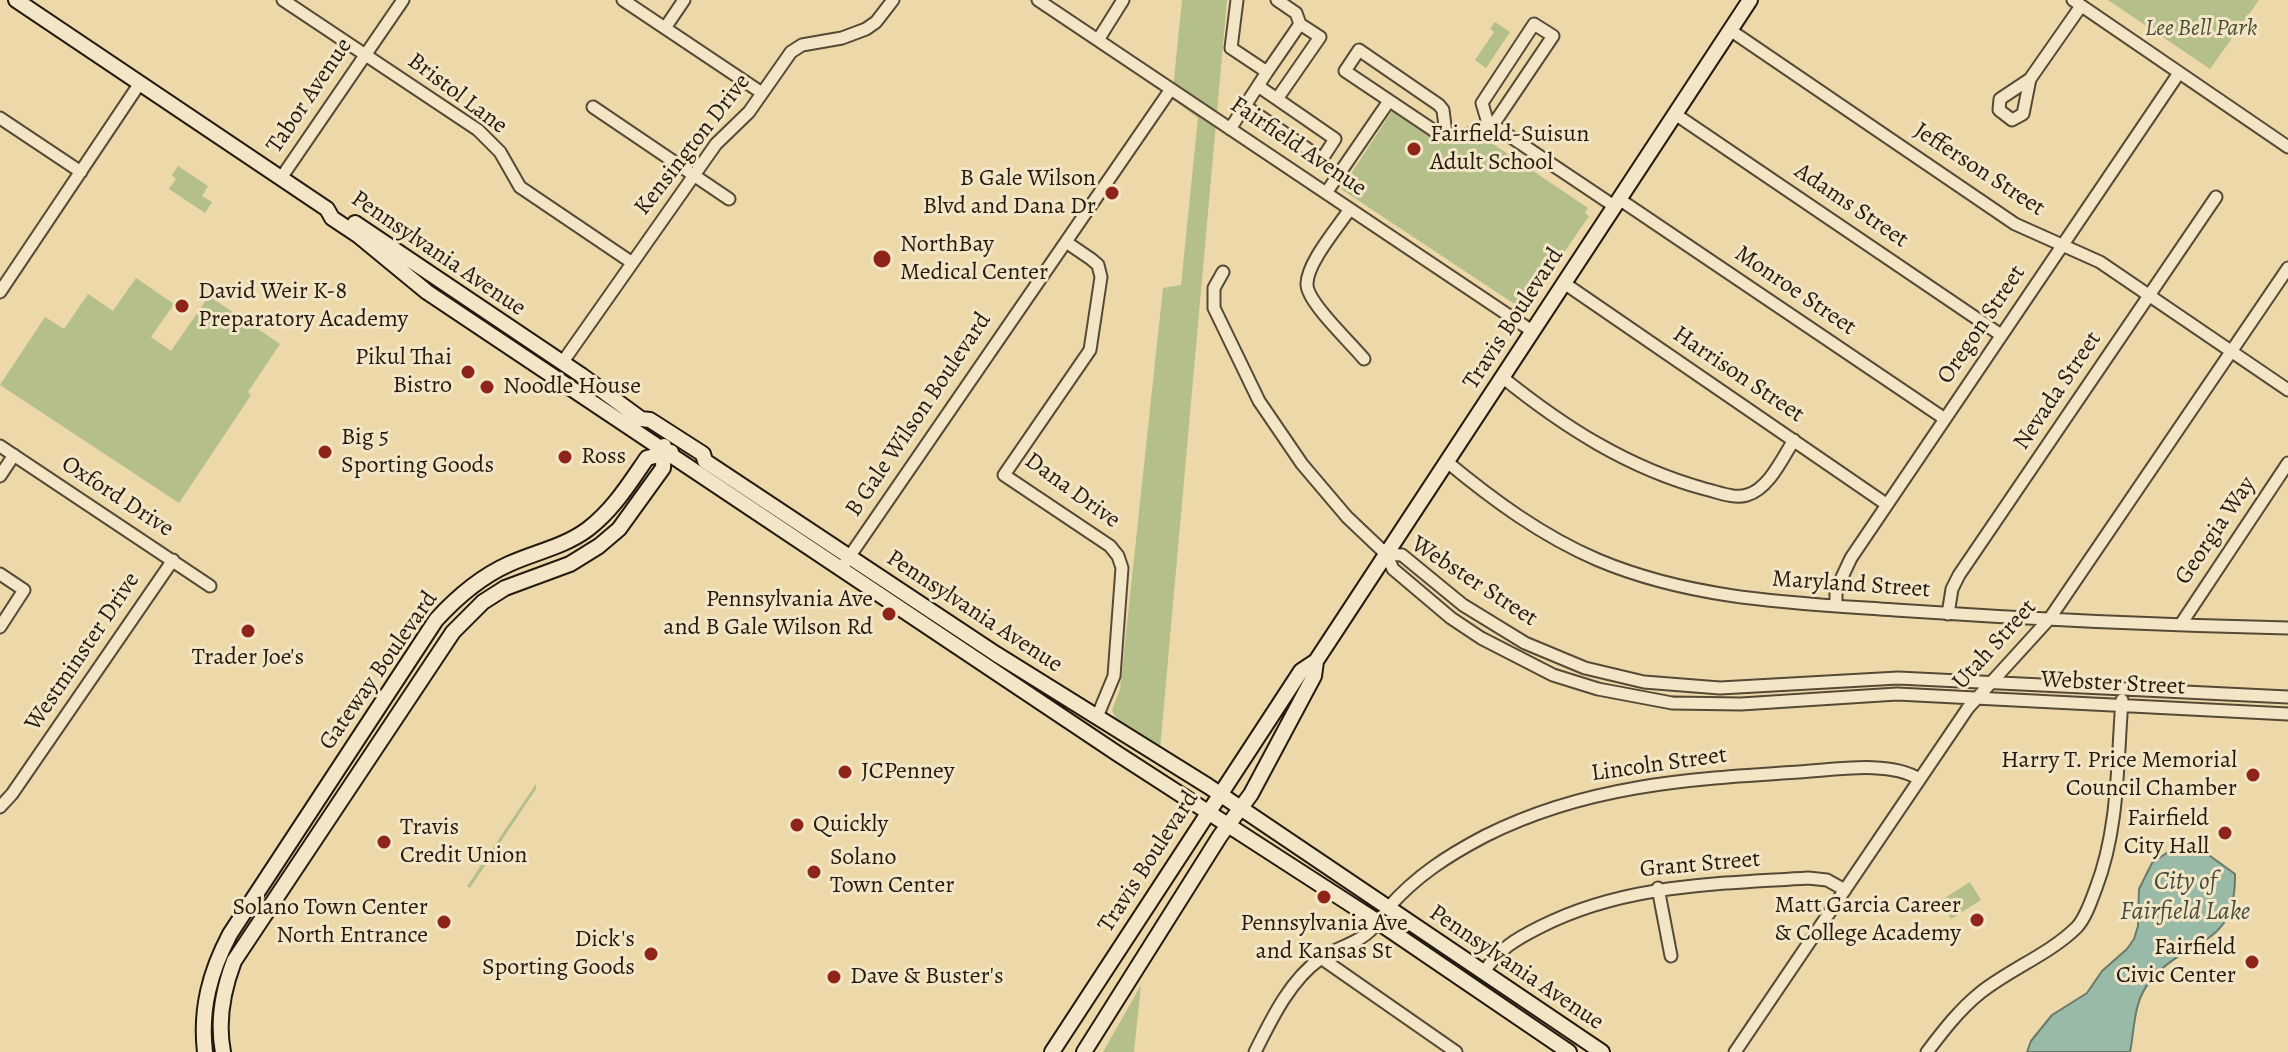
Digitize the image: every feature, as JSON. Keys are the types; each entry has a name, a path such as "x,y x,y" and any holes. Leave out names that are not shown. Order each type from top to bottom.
{"main road":[{"name":"Pennsylvania Avenue","path":"16,0 327,209 332,218 427,292 495,339 1207,812 1378,922 1569,1052"},
{"name":"Travis Boulevard","path":"1052,1052 1301,671 1316,661 1750,0"},
{"name":"Pennsylvania Avenue","path":"327,209 337,210 641,419 650,420 703,454 705,461 996,654 1219,794 1602,1052"},
{"path":"495,339 510,339 547,363 562,363 564,385"},
{"path":"641,419 661,438 665,453 679,451 698,462 705,461"},
{"name":"Gateway Boulevard","path":"205,1052 203,1028 206,993 219,954 436,620 487,575 510,563 562,545 586,531 618,500 647,458 665,453 663,468 635,511 599,546 570,564 505,588 483,602 453,632 234,961 223,997 223,1052"},
{"name":"Travis Boulevard","path":"1084,1052 1125,983 1251,794 1314,676 1316,661"}],"street":[{"name":"Bristol Lane","path":"283,0 488,138 520,187 631,262"},
{"name":"Tabor Avenue","path":"281,178 403,0"},
{"path":"623,0 762,93"},
{"path":"665,28 684,0"},
{"name":"Kensington Drive","path":"562,363 716,144 749,112 791,52 802,45 842,38 866,29 876,22 893,0"},
{"name":"Fairfield Avenue","path":"1038,0 1532,331"},
{"path":"1098,40 1123,0"},
{"path":"1237,0 1231,48 1267,72"},
{"path":"1277,0 1296,13 1300,24 1320,37 1277,99"},
{"path":"2030,79 2077,3 2288,147"},
{"path":"1230,129 1300,24"},
{"path":"1446,134 1443,110 1439,105 1359,50 1345,71 1436,132 1446,134 1458,136 1493,125 1553,36 1534,24 1482,103 1487,120 1493,125"},
{"name":"Jefferson Street","path":"1730,30 2015,224 2100,262 2288,390"},
{"name":"Oregon Street","path":"1836,606 1839,578 1886,504 2179,73"},
{"path":"0,292 140,83"},
{"path":"1245,106 1322,159 1335,139 1258,86"},
{"name":"B Gale Wilson Boulevard","path":"840,568 1171,89"},
{"path":"1326,193 1389,101"},
{"path":"593,107 729,199"},
{"name":"Adams Street","path":"1675,114 2001,335"},
{"path":"0,118 81,172"},
{"name":"Monroe Street","path":"1493,125 1945,419"},
{"name":"Nevada Street","path":"1948,614 1952,589 1959,575 2216,197"},
{"path":"1350,209 1316,260 1308,275 1307,288 1314,301 1364,359"},
{"name":"Dana Drive","path":"1066,242 1098,265 1101,277 1090,350 1004,475 1110,546 1118,556 1122,568 1114,676 1097,717"},
{"name":"Utah Street","path":"1735,1052 1976,699 2050,618 2288,268"},
{"path":"1223,272 1214,288 1214,308 1259,401 1302,464 1347,517 1386,554"},
{"name":"Harrison Street","path":"1564,283 1886,504"},
{"path":"1502,377 1545,412 1609,452 1640,468 1731,496 1746,496 1758,490 1794,440"},
{"name":"Oxford Drive","path":"0,446 210,586"},
{"path":"0,476 14,455"},
{"name":"Maryland Street","path":"1446,461 1488,496 1532,525 1599,560 1710,594 1753,601 1948,614 2288,628"},
{"name":"Georgia Way","path":"2181,624 2288,463"},
{"name":"Webster Street","path":"1386,554 1402,555 1463,605 1525,643 1561,659 1618,677 1675,686 1720,688 1898,678 2288,697"},
{"name":"Webster Street","path":"1386,554 1395,571 1451,618 1481,638 1553,675 1598,689 1672,703 1715,705 1897,694 2288,714"},
{"name":"Westminster Drive","path":"0,807 173,560"},
{"path":"0,574 24,590 0,627"},
{"path":"1927,1052 1955,1017 1981,992 2060,940 2079,925 2089,907 2105,865 2115,809 2123,689"},
{"name":"Lincoln Street","path":"1388,908 1418,877 1446,856 1508,824 1566,803 1616,790 1692,779 1838,770 1894,768 1919,779"},
{"name":"Grant Street","path":"1484,972 1506,945 1553,920 1634,893 1658,888 1819,877 1845,890"},
{"path":"1658,888 1671,956"},
{"path":"1255,1052 1288,995 1306,972 1321,958 1367,936 1378,922"},
{"path":"1321,958 1456,1052"}],"green space":[{"path":"1182,0 1227,0 1160,749 1117,721 1112,710 1120,689 1163,288 1181,285 1198,118 1172,99"},
{"name":"Lee Bell Park","path":"2108,0 2259,0 2210,69"},
{"path":"1495,22 1510,32 1486,68 1475,60 1494,32 1490,29"},
{"path":"1394,108 1445,141 1478,137 1487,140 1588,208 1585,213 1589,216 1556,264 1519,307 1341,189"},
{"path":"178,166 208,186 202,196 212,202 205,213 169,189 176,179 172,175"},
{"path":"136,278 174,304 151,337 171,351 209,296 280,344 248,392 251,395 179,503 0,385 45,317 64,329 88,294 113,311"},
{"path":"536,784 536,789 470,888 467,886"},
{"path":"1970,882 1981,900 1951,919 1940,901"},
{"path":"1141,985 1134,1052 1103,1052"}],"water":[{"name":"City of Fairfield Lake","path":"2195,845 2235,874 2228,916 2208,939 2180,955 2145,988 2138,1005 2130,1052 2027,1052 2031,1041 2052,1015 2087,993 2102,971 2134,939 2138,926 2139,889 2152,863 2171,850"}],"place":[{"name":"Fairfield-Suisun Adult School","path":"1414,149"},
{"name":"B Gale Wilson Blvd and Dana Dr","path":"1112,193"},
{"name":"NorthBay Medical Center","path":"882,259"},
{"name":"David Weir K-8 Preparatory Academy","path":"182,306"},
{"name":"Pikul Thai Bistro","path":"468,372"},
{"name":"Noodle House","path":"487,387"},
{"name":"Big 5 Sporting Goods","path":"325,452"},
{"name":"Ross","path":"565,457"},
{"name":"Pennsylvania Ave and B Gale Wilson Rd","path":"889,614"},
{"name":"Trader Joe's","path":"248,631"},
{"name":"JCPenney","path":"845,772"},
{"name":"Harry T. Price Memorial Council Chamber","path":"2253,775"},
{"name":"Quickly","path":"797,825"},
{"name":"Fairfield City Hall","path":"2225,833"},
{"name":"Travis Credit Union","path":"384,842"},
{"name":"Solano Town Center","path":"814,872"},
{"name":"Pennsylvania Ave and Kansas St","path":"1324,897"},
{"name":"Matt Garcia Career & College Academy","path":"1977,920"},
{"name":"Solano Town Center North Entrance","path":"444,922"},
{"name":"Dick's Sporting Goods","path":"651,954"},
{"name":"Fairfield Civic Center","path":"2252,962"},
{"name":"Dave & Buster's","path":"834,977"}]}
